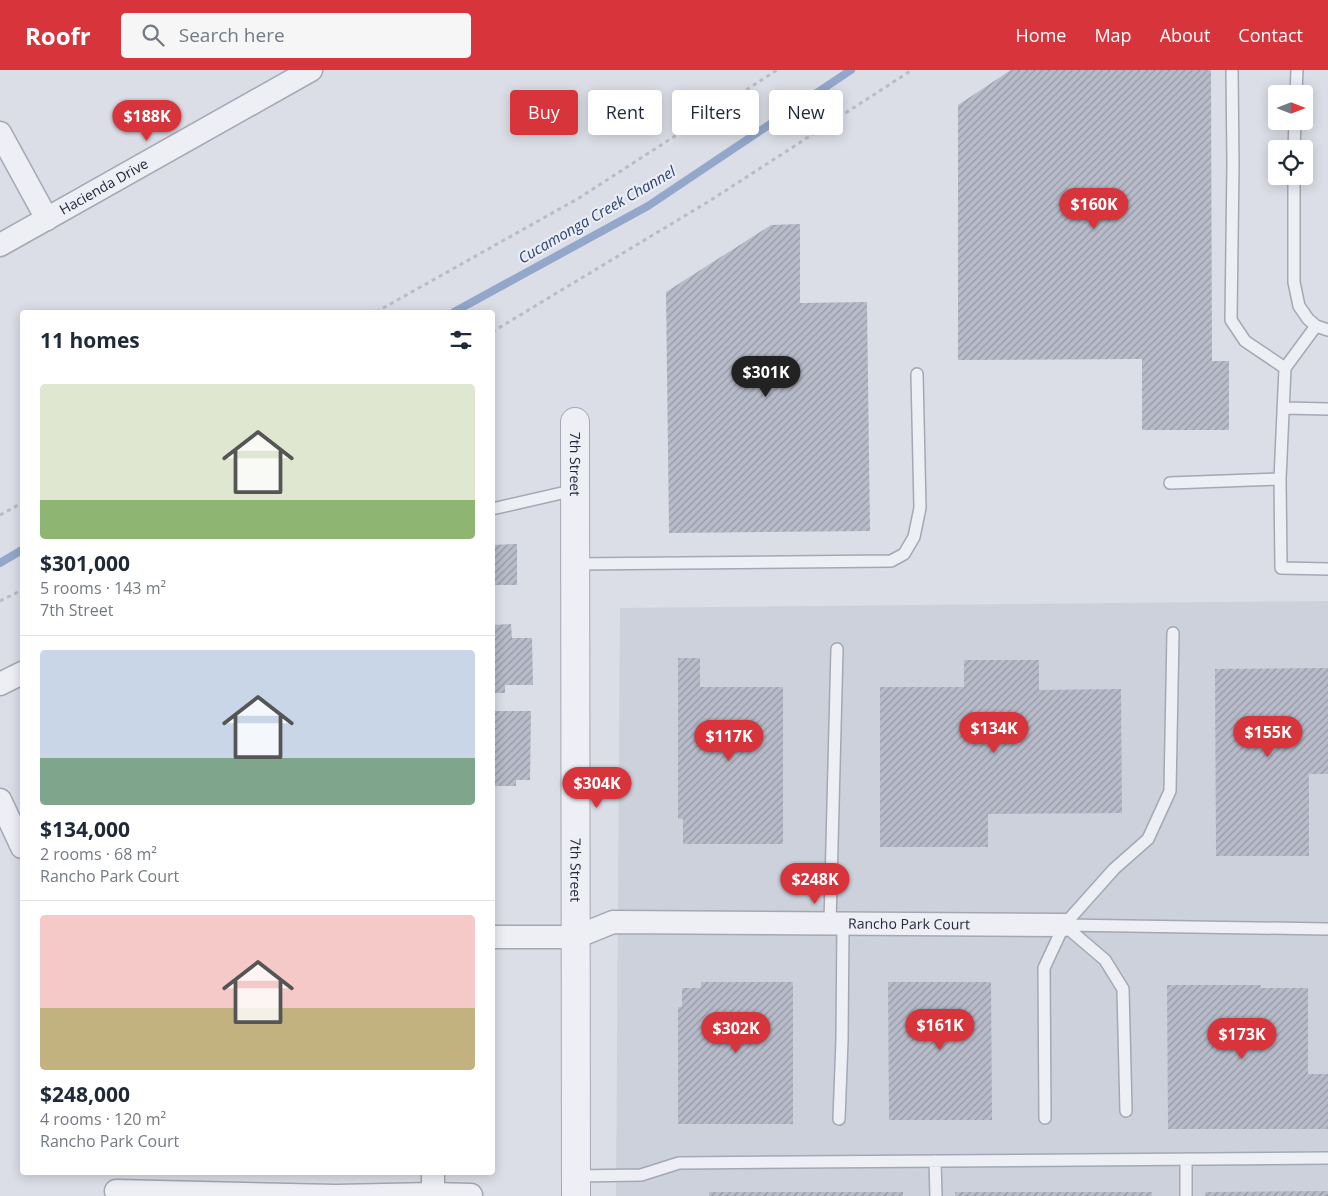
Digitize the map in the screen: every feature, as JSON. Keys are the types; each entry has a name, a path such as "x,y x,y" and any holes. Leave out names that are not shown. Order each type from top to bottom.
{"street":[{"name":"Hacienda Drive","path":"0,245 311,70"},
{"path":"0,133 47,220"},
{"name":"7th Street","path":"575,422 576,1186"},
{"path":"0,684 20,674"},
{"path":"0,800 20,843"},
{"name":"Rancho Park Court","path":"576,937 613,922 1064,924"},
{"path":"495,937 576,937"},
{"path":"126,1185 336,1196 433,1183 471,1195"}],"lane":[{"path":"1232,70 1231,320 1245,341 1284,368"},
{"path":"1296,85 1297,70"},
{"path":"1294,185 1294,282 1299,306 1308,319 1316,326 1328,330"},
{"path":"1316,326 1284,368 1280,479 1281,568 1328,569"},
{"path":"575,564 891,561 904,554 914,537 920,508 918,374"},
{"path":"1283,408 1328,409"},
{"path":"1170,483 1280,479"},
{"path":"495,507 575,490"},
{"path":"1045,1118 1044,968 1064,924 1114,869 1148,839 1170,791 1173,633"},
{"path":"837,649 836,924 842,1040 839,1119"},
{"path":"1064,924 1328,929"},
{"path":"1064,924 1106,960 1124,989 1126,1111"},
{"path":"576,1186 640,1175 679,1163 1328,1158"},
{"path":"1186,1159 1186,1196"},
{"path":"935,1161 936,1196"}],"path":[{"path":"380,310 579,198 777,70"},
{"path":"495,330 711,200 912,70"},
{"path":"0,515 20,504"},
{"path":"0,601 20,591"}],"shaded area":[{"path":"1328,601 1328,1196 616,1196 620,608"}],"building":[{"path":"1011,70 1211,70 1212,361 1229,361 1229,430 1142,430 1142,359 958,360 958,105"},
{"path":"800,224 800,303 867,302 870,531 669,533 666,292 771,225"},
{"path":"517,544 517,585 495,585 495,545"},
{"path":"511,624 512,638 532,638 533,685 505,685 505,693 495,693 495,625"},
{"path":"678,658 700,658 700,687 783,687 783,844 683,844 683,819 678,819"},
{"path":"964,660 1039,660 1039,690 1121,689 1122,813 988,814 988,847 880,847 880,687 964,687"},
{"path":"1328,668 1328,774 1309,774 1309,856 1216,856 1215,669"},
{"path":"495,711 531,711 530,780 516,780 516,786 495,786"},
{"path":"701,982 793,982 793,1124 678,1124 678,1007 682,1007 682,988 701,988"},
{"path":"888,982 991,982 992,1120 889,1120"},
{"path":"1167,985 1261,985 1261,988 1308,988 1308,1074 1328,1074 1328,1129 1168,1129"},
{"path":"1328,1191 1328,1196 1205,1196 1205,1192"},
{"path":"709,1192 903,1192 903,1196 709,1196"},
{"path":"955,1192 1152,1192 1152,1196 955,1196"}],"waterway":[{"name":"Cucamonga Creek Channel","path":"458,310 648,206 851,70"},
{"name":"Cucamonga Creek Channel","path":"0,563 20,551"}]}
